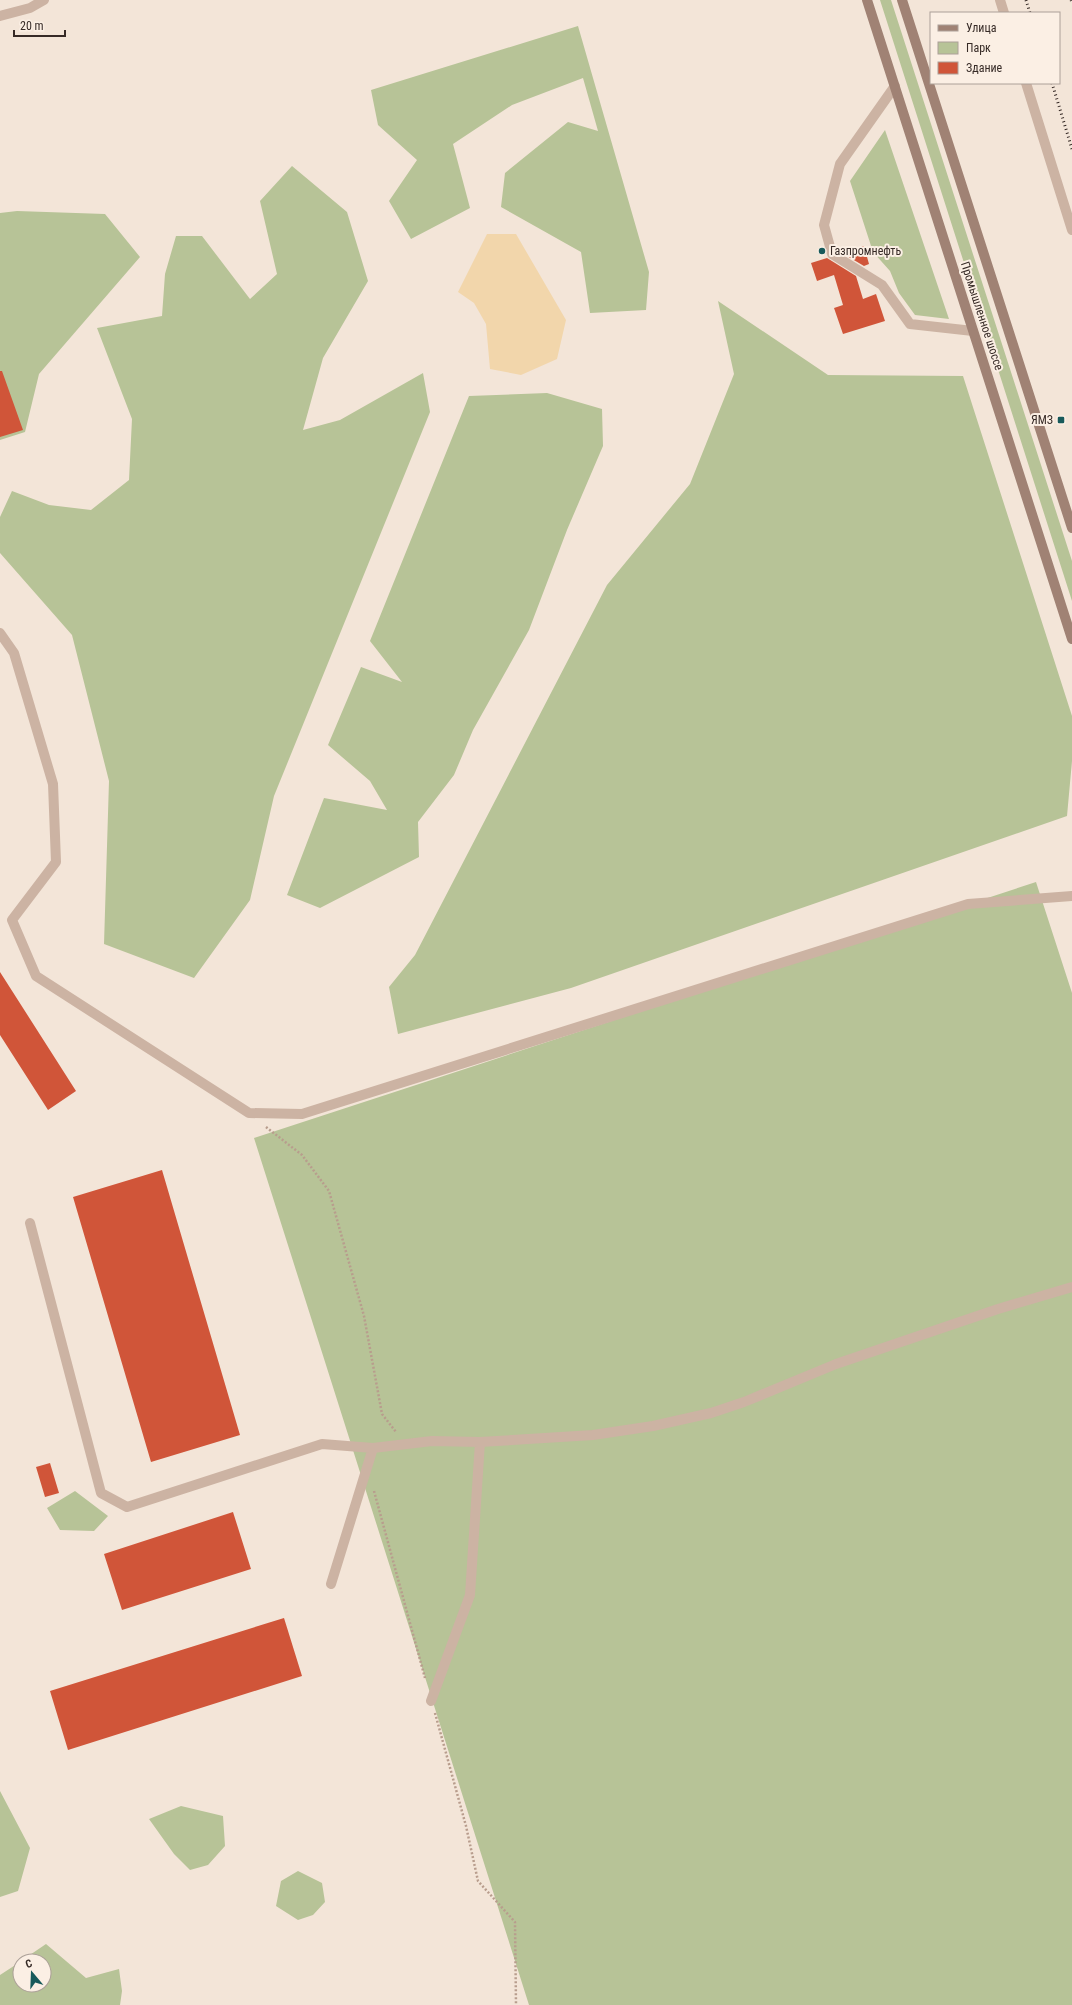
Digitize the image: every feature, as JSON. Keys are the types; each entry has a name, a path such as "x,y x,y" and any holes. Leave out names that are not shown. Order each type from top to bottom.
{"main road":[{"name":"Промышленное шоссе","path":"867,0 1072,639"},
{"name":"Промышленное шоссе","path":"902,0 1072,528"}],"lane":[{"path":"0,16 30,8 44,0"},
{"path":"1000,0 1004,12"},
{"path":"1026,84 1072,230"},
{"path":"895,86 840,164 824,225 832,254 882,284 910,324 973,331"},
{"path":"0,633 14,654 53,784 56,862 12,920 36,976 249,1113 302,1114 968,904 1072,896"},
{"path":"30,1223 101,1493 128,1507 322,1444 373,1448 432,1442 480,1442 593,1436 653,1426 711,1413 744,1402 836,1364 1072,1287"},
{"path":"431,1701 470,1596 480,1442"},
{"path":"331,1584 373,1448"}],"path":[{"path":"249,1113 302,1155 329,1191 364,1316 382,1414 405,1444"},
{"path":"368,1465 425,1679"},
{"path":"431,1701 466,1826 478,1881 516,1922 516,2005"}],"green space":[{"path":"880,0 891,0 1072,561 1072,601"},
{"path":"578,26 649,272 646,310 590,313 581,252 501,207 505,173 568,122 598,131 583,78 512,105 453,144 470,208 411,239 389,201 417,160 378,125 371,90"},
{"path":"885,130 949,319 915,315 899,293 890,271 873,252 850,181"},
{"path":"292,166 347,212 368,281 323,358 303,430 340,420 423,373 430,412 274,796 250,900 194,978 104,944 109,781 72,635 0,553 0,517 12,491 49,505 91,510 129,480 132,419 97,328 162,316 165,274 176,236 202,236 250,299 277,274 260,201"},
{"path":"17,211 105,214 140,257 39,374 25,432 0,440 0,213"},
{"path":"718,301 828,375 963,376 1072,716 1072,761 1067,816 571,988 398,1034 389,987 415,955 607,585 690,484 734,374"},
{"path":"547,393 602,409 603,446 567,530 529,630 473,730 454,775 418,822 419,857 320,908 287,895 324,798 387,810 370,781 328,745 361,667 402,682 370,641 469,396"},
{"path":"1036,882 1072,993 1072,2005 529,2005 254,1138"},
{"path":"75,1491 108,1516 94,1531 60,1530 47,1508"},
{"path":"0,1791 30,1848 18,1891 0,1897"},
{"path":"181,1806 223,1816 225,1846 208,1865 190,1870 174,1854 149,1819"},
{"path":"298,1871 322,1883 325,1902 313,1915 298,1920 276,1906 281,1881"},
{"path":"46,1944 86,1978 119,1969 122,1991 120,2005 0,2005 0,1975 12,1967 12,1993 52,1993 52,1953 33,1953"}],"sand":[{"path":"487,234 516,234 566,320 557,359 521,375 490,369 486,324 474,303 458,292"}],"building":[{"path":"864,246 869,264 864,266 842,253"},
{"path":"827,258 856,276 863,299 876,294 885,321 843,334 834,308 843,305 834,275 817,281 811,263"},
{"path":"0,371 2,371 23,430 0,437"},
{"path":"0,972 76,1091 48,1110 0,1035"},
{"path":"162,1170 240,1435 151,1462 73,1197"},
{"path":"50,1463 59,1493 45,1497 36,1467"},
{"path":"233,1512 251,1569 122,1610 104,1554"},
{"path":"284,1618 302,1676 68,1750 50,1691"}],"railway":[{"path":"1026,0 1030,12"},
{"path":"1052,84 1072,149"}],"place":[{"name":"Газпромнефть","path":"822,251"},
{"name":"ЯМЗ","path":"1061,420"}]}
